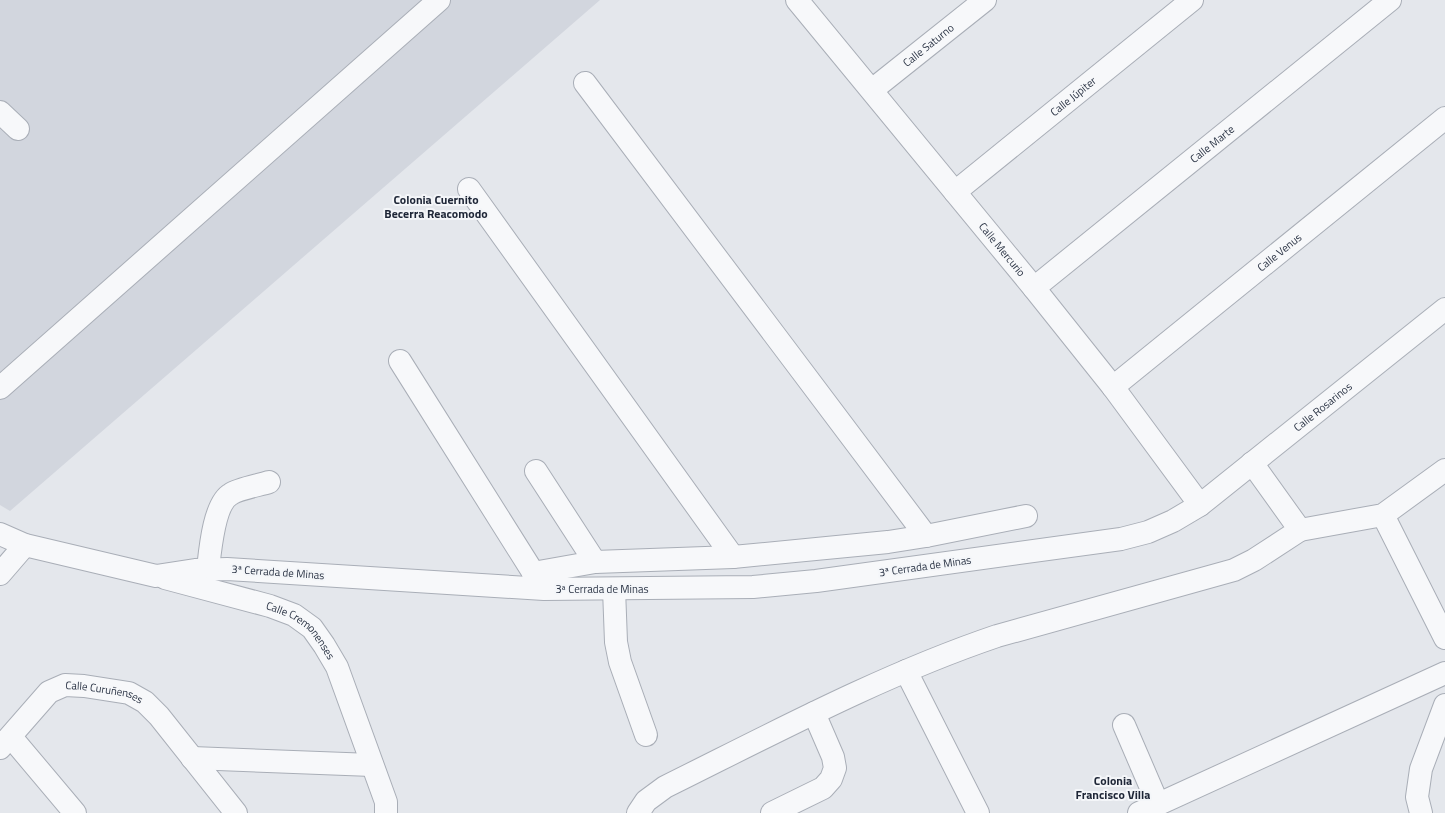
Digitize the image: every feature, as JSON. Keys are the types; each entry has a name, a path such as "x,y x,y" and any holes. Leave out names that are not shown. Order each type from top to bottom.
{"street":[{"path":"0,388 440,0"},
{"name":"Calle Mercurio","path":"797,0 1034,288 1113,387 1200,505"},
{"name":"Calle Saturno","path":"872,90 985,0"},
{"name":"Calle Júpiter","path":"955,192 1192,0"},
{"name":"Calle Marte","path":"1034,288 1390,0"},
{"path":"585,83 926,536"},
{"path":"0,112 18,129"},
{"name":"Calle Venus","path":"1113,387 1445,118"},
{"path":"469,189 733,557"},
{"name":"Calle Rosarinos","path":"1200,505 1445,309"},
{"path":"400,361 539,581 595,562 733,557 888,542 1026,516"},
{"path":"1252,463 1300,530"},
{"path":"638,813 646,800 665,787 814,713 906,671 965,647 997,636 1234,570 1254,560 1300,530 1384,515 1445,470"},
{"path":"536,471 595,562"},
{"path":"208,569 219,507 230,494 270,482"},
{"name":"3ª Cerrada de Minas","path":"0,534 25,545 156,576 208,569 226,569 539,581 614,589 753,587 816,581 1121,539 1148,532 1173,521 1200,505"},
{"path":"1384,515 1445,638"},
{"path":"0,574 25,545"},
{"name":"Calle Cremonenses","path":"156,576 270,606 294,615 312,628 337,667 386,802 386,813"},
{"path":"614,589 616,642 620,662 646,735"},
{"path":"906,671 978,813"},
{"path":"1139,813 1445,673"},
{"name":"Calle Curuñenses","path":"75,813 5,742 49,692 65,685 84,686 129,693 145,702 159,716 192,758"},
{"path":"1421,813 1417,797 1421,769 1445,705"},
{"path":"772,813 823,788 831,779 835,768 833,757 814,713"},
{"path":"1124,725 1158,804"},
{"path":"192,758 372,765"},
{"path":"192,758 236,813"}],"shaded area":[{"path":"0,0 600,0 10,511 0,505"}],"district":[{"name":"Colonia Cuernito Becerra Reacomodo","path":"436,206"},
{"name":"Colonia Francisco Villa","path":"1113,787"}]}
